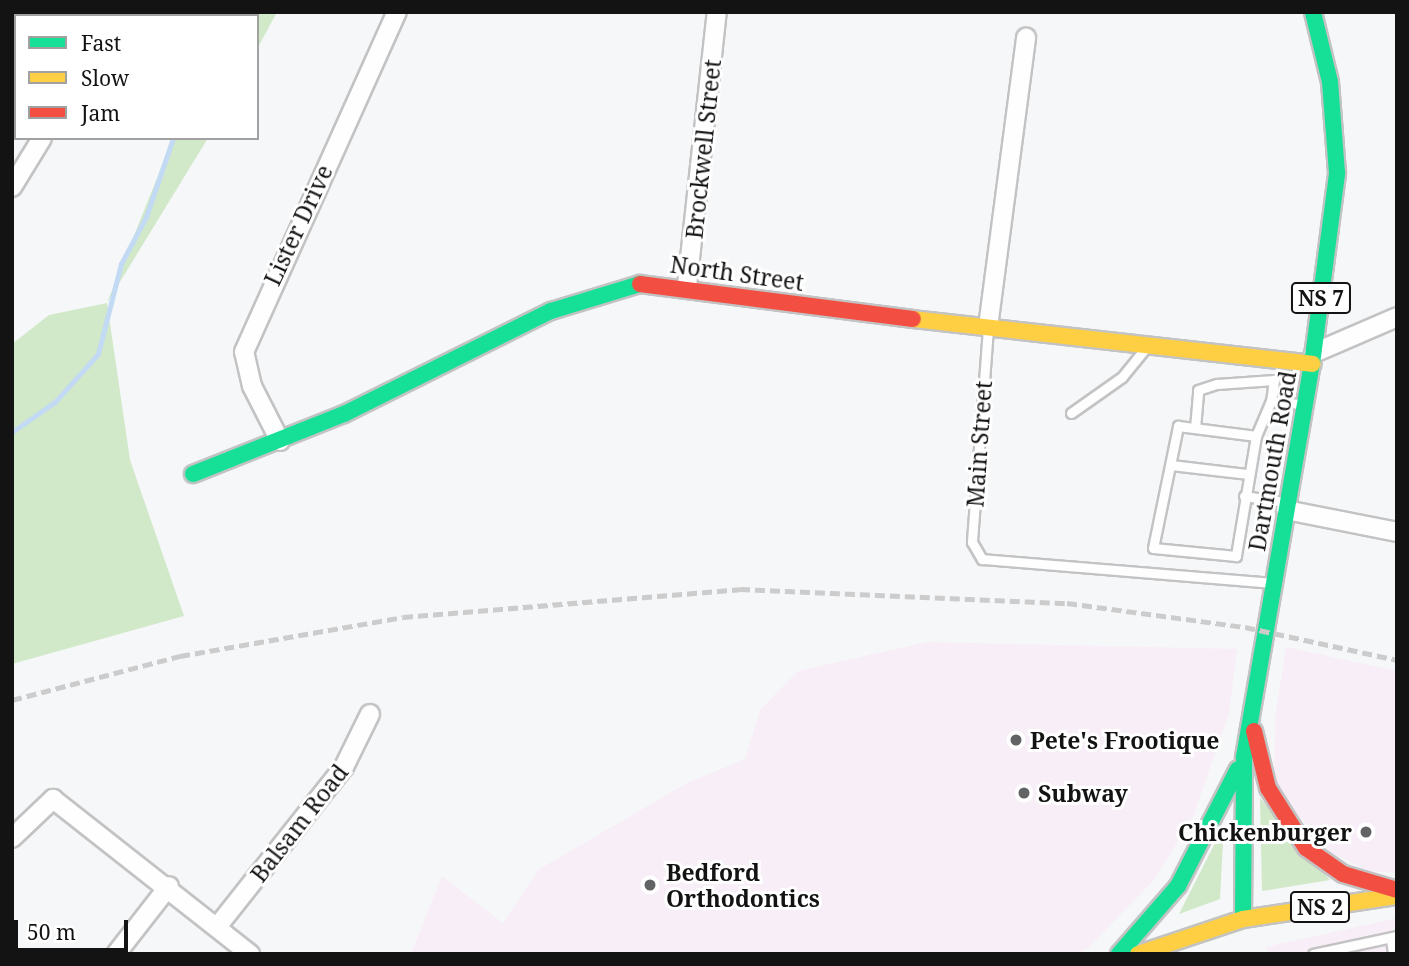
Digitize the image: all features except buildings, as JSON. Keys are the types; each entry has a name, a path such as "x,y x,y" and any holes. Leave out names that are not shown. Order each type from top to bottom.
{"main road":[{"name":"Dartmouth Road","path":"1243,919 1244,757 1249,714 1313,358 1337,173 1330,82 1314,12"},
{"name":"North Street","path":"193,474 280,441 551,311 627,284 687,286 1148,346 1313,358"},
{"path":"1249,714 1268,788 1289,829 1343,874 1397,890"},
{"path":"1119,954 1178,886 1244,757"},
{"name":"NS 2","path":"1138,954 1243,919 1397,896"}],"street":[{"name":"Lister Drive","path":"280,441 252,386 244,352 397,12"},
{"name":"Brockwell Street","path":"687,286 717,12"},
{"name":"Main Street","path":"988,327 1026,37"},
{"path":"12,187 41,140"},
{"path":"1313,358 1397,317"},
{"path":"1286,506 1397,532"},
{"name":"Balsam Road","path":"217,927 344,767 370,713"},
{"path":"12,838 53,799 169,886 250,954"},
{"path":"117,954 169,886"}],"lane":[{"name":"Main Street","path":"988,327 972,542 982,559 1274,583"},
{"path":"1072,413 1122,377 1148,346"},
{"path":"1195,428 1198,390 1274,380 1271,401 1256,436 1236,556 1153,548 1178,426 1256,436"},
{"path":"1271,401 1305,405"},
{"path":"1171,466 1248,474"},
{"path":"1244,496 1286,506"},
{"path":"1313,954 1394,937 1393,954"}],"shaded area":[{"path":"927,642 1237,649 1229,714 1193,817 1154,880 1088,948 1077,954 411,954 442,876 503,923 538,870 687,783 745,759 760,710 798,671"},
{"path":"1286,647 1397,671 1397,873 1369,871 1326,850 1274,784 1275,717"},
{"path":"1397,918 1397,954 1268,954 1266,947"}],"green space":[{"path":"234,12 277,12 259,45 259,14"},
{"path":"172,140 207,140 107,303"},
{"path":"107,303 130,460 184,616 12,664 12,344 49,315"},
{"path":"1260,798 1330,880 1262,891"},
{"path":"1216,841 1223,842 1220,899 1179,914"}],"waterway":[{"path":"12,432 55,402 98,354 121,264 146,217 172,140"}],"railway":[{"path":"12,700 180,656 403,617 740,589 1067,603 1245,627 1397,660"}],"traffic: fast":[{"path":"1243,919 1244,757 1312,364 1337,173 1330,82 1313,12"},
{"path":"193,474 344,414 551,311 640,284"},
{"path":"1119,954 1178,886 1238,769"}],"traffic: slow":[{"path":"913,319 1312,364"},
{"path":"1138,954 1243,919 1397,896"}],"traffic: jam":[{"path":"640,284 913,319"},
{"path":"1254,731 1268,788 1306,848 1343,874 1397,890"}],"place":[{"name":"Pete's Frootique","path":"1016,740"},
{"name":"Subway","path":"1024,793"},
{"name":"Chickenburger","path":"1366,832"},
{"name":"Bedford Orthodontics","path":"650,885"}]}
